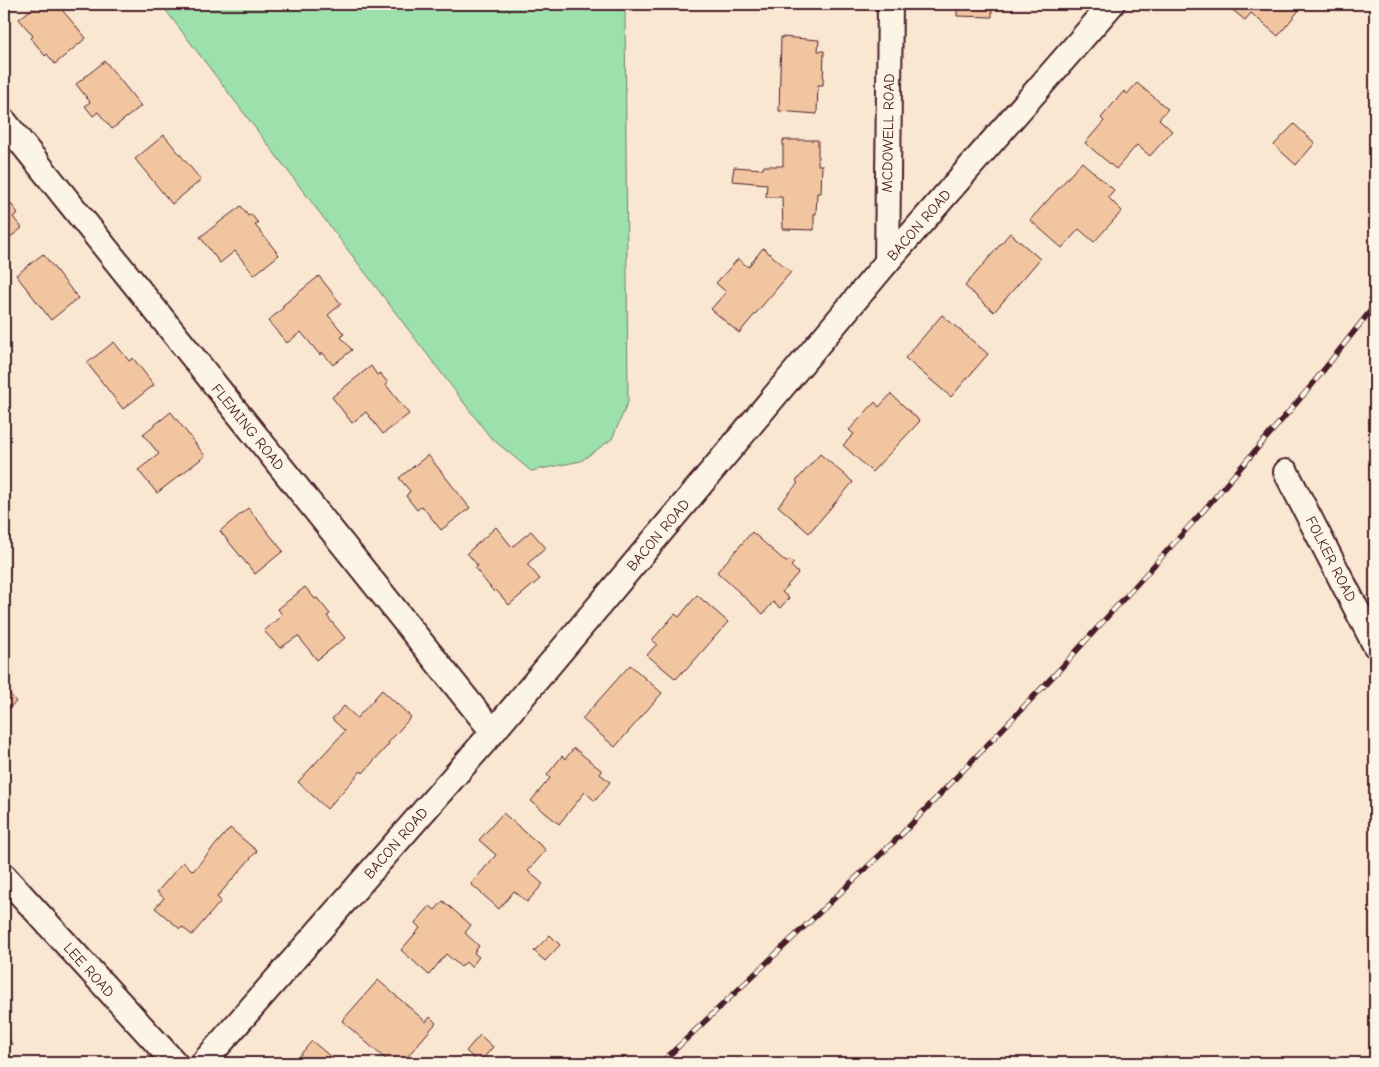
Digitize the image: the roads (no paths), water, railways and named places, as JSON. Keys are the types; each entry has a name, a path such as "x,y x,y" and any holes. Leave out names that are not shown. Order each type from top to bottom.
{"street":[{"name":"MCDOWELL ROAD","path":"886,262 890,4"},
{"name":"BACON ROAD","path":"203,1063 493,732 886,262 1112,4"},
{"name":"FLEMING ROAD","path":"4,121 493,732"},
{"name":"FOLKER ROAD","path":"1286,472 1375,645"},
{"name":"LEE ROAD","path":"4,876 175,1063"}],"railway":[{"path":"661,1063 900,836 1061,668 1204,510 1311,386 1375,305"}]}
